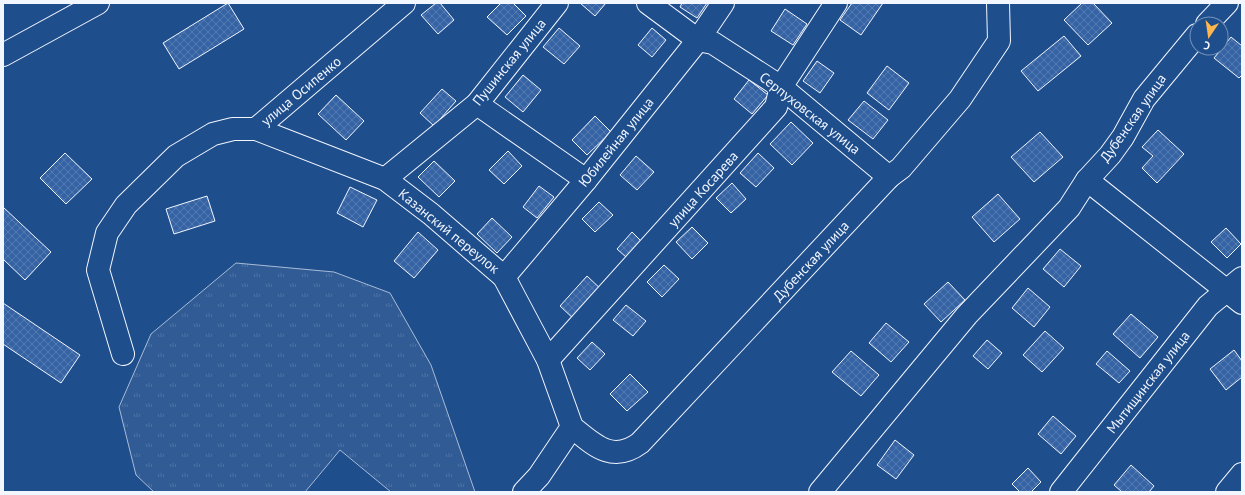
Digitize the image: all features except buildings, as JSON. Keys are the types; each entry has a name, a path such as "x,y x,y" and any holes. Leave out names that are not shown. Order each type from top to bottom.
{"street":[{"path":"3,55 98,3"},
{"name":"улица Осипенко","path":"122,354 98,270 107,233 126,205 176,156 213,134 233,129 256,129 404,3"},
{"name":"Пушинская улица","path":"384,180 477,104 557,3"},
{"name":"Серпуховская улица","path":"648,3 698,40 714,43 782,87 889,177"},
{"name":"Юбилейная улица","path":"504,276 586,180 698,40 723,3"},
{"name":"улица Косарева","path":"548,360 776,107 782,87 836,3"},
{"name":"Дубенская улица","path":"572,427 598,448 609,451 621,452 632,449 640,443 889,177 901,168 960,100 999,41 998,3"},
{"path":"1215,16 1227,3"},
{"name":"Дубенская улица","path":"820,492 967,315 1069,208 1087,180 1110,155 1123,137 1144,99 1189,45"},
{"path":"477,104 586,180"},
{"name":"Казанский переулок","path":"256,129 384,180 431,214 504,276 548,360 572,427"},
{"path":"1087,180 1237,291"},
{"name":"Мытищинская улица","path":"1061,492 1208,306 1237,291"},
{"path":"524,492 539,476 572,427"},
{"path":"1227,492 1242,474"}],"green space":[{"path":"236,263 334,272 390,293 431,365 475,492 391,492 340,450 305,492 154,492 136,475 119,407 151,334"}]}
